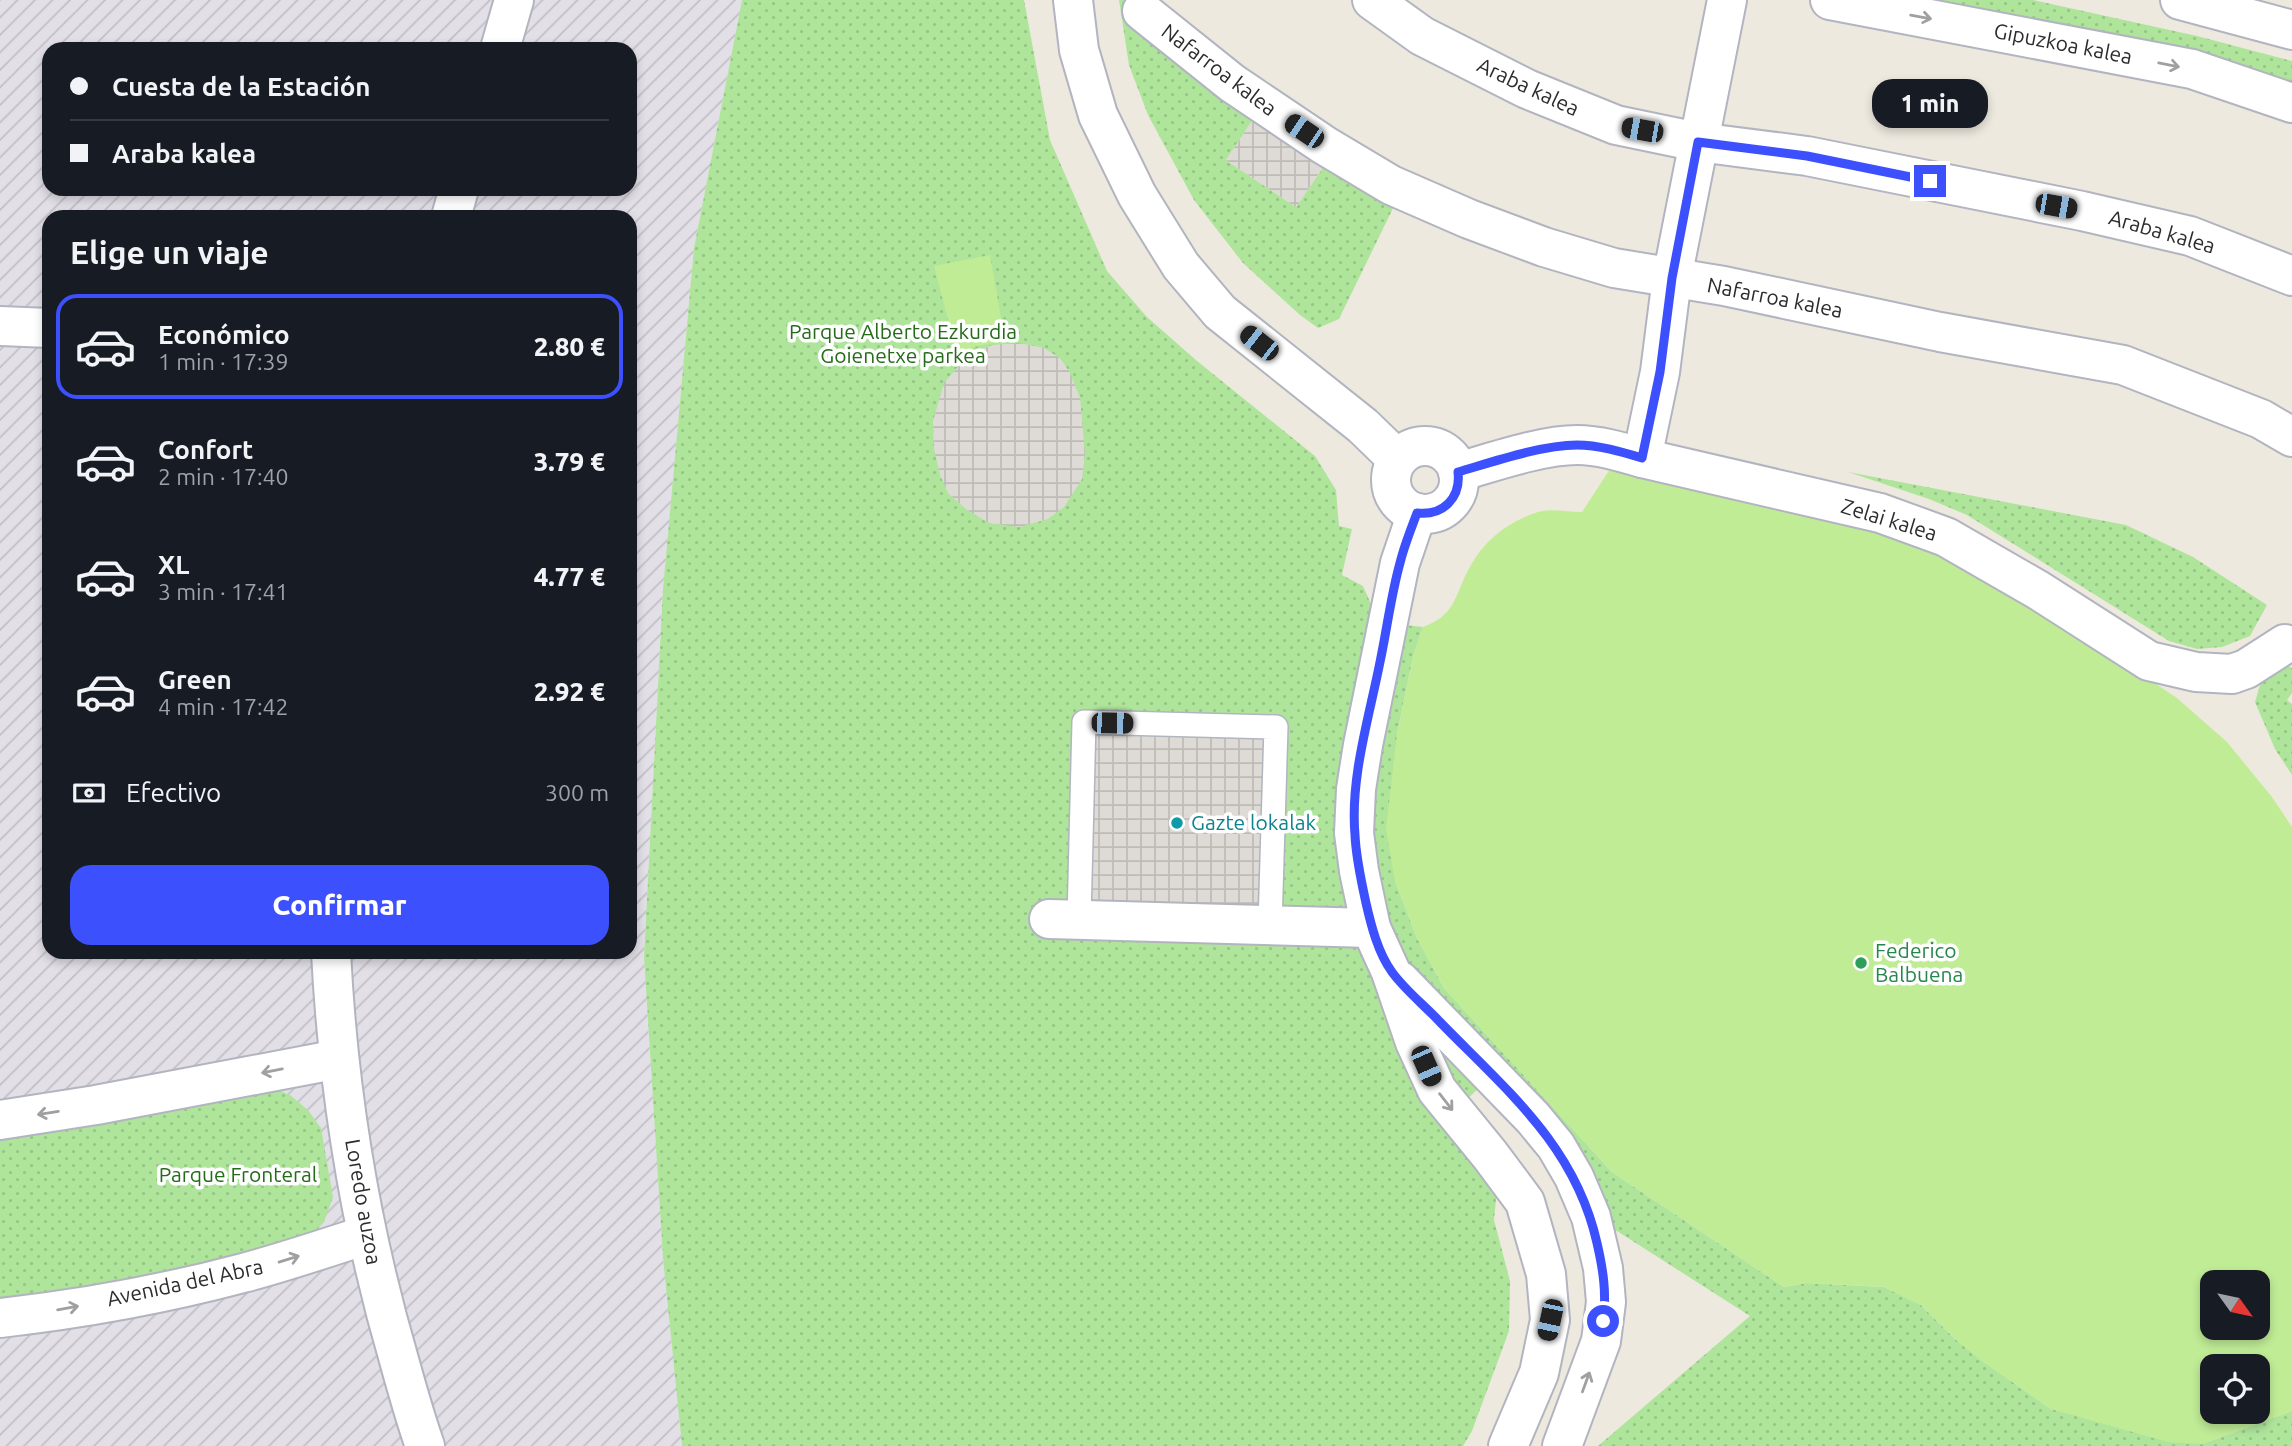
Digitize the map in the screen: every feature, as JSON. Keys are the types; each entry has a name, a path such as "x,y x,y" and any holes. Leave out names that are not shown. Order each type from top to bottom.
{"street":[{"path":"502,42 514,0"},
{"path":"1073,0 1079,50 1098,116 1137,195 1181,266 1220,312 1363,426 1397,459"},
{"name":"Araba kalea","path":"1372,0 1422,36 1527,89 1616,125 1698,142 1807,156 2082,211 2190,236 2292,276"},
{"path":"1642,458 1660,372 1672,278 1727,0"},
{"name":"Gipuzkoa kalea","path":"1830,0 2192,69 2292,103"},
{"path":"2180,0 2292,30"},
{"name":"Nafarroa kalea","path":"1142,11 1232,83 1324,145 1391,184 1469,219 1544,247 1614,268 1724,286 1940,332 2123,365 2261,419 2292,437"},
{"path":"0,326 42,328"},
{"path":"1426,445 1446,453 1454,461 1458,472 1457,489 1449,504 1434,513 1417,513 1406,509 1393,491 1392,469 1397,459 1416,447 1426,445"},
{"name":"Zelai kalea","path":"1458,472 1544,450 1577,445 1617,451 1880,513 1946,537 2038,590 2150,661 2196,672 2232,674 2246,669 2290,641"},
{"path":"1417,513 1400,563 1363,746 1356,789 1354,833 1371,928 1391,972 1415,1042 1437,1090 1525,1202 1546,1274 1550,1320 1539,1373 1508,1446"},
{"path":"1064,919 1371,928"},
{"name":"Loredo auzoa","path":"332,959 339,1059 366,1235 390,1331 425,1446"},
{"path":"1391,972 1533,1118 1556,1146 1574,1177 1591,1217 1603,1268 1606,1302 1601,1341 1562,1446"},
{"path":"0,1120 339,1059"},
{"name":"Avenida del Abra","path":"0,1318 171,1290 244,1273 366,1235"}],"lane":[{"path":"1064,919 1084,722 1276,727 1270,925"}],"shaded area":[{"path":"0,0 742,0 694,248 663,589 644,957 663,1258 682,1446 0,1446"},
{"path":"1258,112 1328,160 1296,207 1226,160"},
{"path":"1019,343 1044,348 1061,359 1070,373 1080,398 1085,453 1082,479 1064,507 1048,519 1019,527 989,523 967,510 948,493 940,475 934,448 933,421 944,383 970,353 993,345"},
{"name":"Gazte lokalak","path":"1084,722 1276,727 1270,925 1079,919"}],"green space":[{"name":"Parque Alberto Ezkurdia Goienetxe parkea","path":"742,0 1024,0 1050,140 1107,271 1147,317 1315,456 1336,490 1339,526 1352,529 1342,575 1363,586 1379,622 1423,627 1413,657 1397,734 1395,881 1417,938 1444,988 1612,1172 1784,1287 1806,1283 1884,1287 1921,1305 1981,1360 2051,1409 2202,1444 2257,1424 2270,1424 2270,1419 2292,1411 2292,1446 1598,1446 1750,1316 1617,1231 1586,1239 1559,1171 1482,1085 1461,1105 1501,1148 1494,1220 1510,1281 1509,1331 1472,1431 1463,1446 682,1446 663,1258 644,957 663,589 694,248"},
{"path":"1119,0 1139,0 1258,112 1226,160 1296,207 1328,160 1398,198 1339,319 1318,328 1300,315 1243,263 1194,200 1148,115 1129,65"},
{"path":"1916,0 2033,0 2197,36 2292,61 2292,90"},
{"path":"990,255 1005,340 956,351 934,266"},
{"name":"Federico Balbuena","path":"1612,466 1870,526 1934,548 2012,588 2177,698 2227,742 2272,797 2292,827 2292,1411 2270,1419 2270,1354 2200,1354 2200,1424 2257,1424 2202,1444 2168,1442 2051,1409 1981,1360 1921,1305 1884,1287 1806,1283 1784,1287 1612,1172 1444,988 1417,938 1395,881 1386,829 1397,734 1413,657 1423,627 1443,616 1449,609 1465,575 1483,547 1518,520 1538,512 1582,512"},
{"path":"1848,472 2126,525 2193,557 2267,605 2250,636 2222,647 2197,649 2169,641 1967,515 1929,499"},
{"path":"2286,664 2292,668 2292,693 2287,700 2292,704 2292,775 2275,749 2255,702 2263,675"},
{"name":"Parque Fronteral","path":"266,1085 290,1095 308,1110 321,1128 333,1197 324,1222 310,1238 289,1252 0,1303 0,1133"}],"place":[{"name":"Gazte lokalak","path":"1177,823"},
{"name":"Federico Balbuena","path":"1861,963"}],"route":[{"path":"1603,1321 1606,1302 1603,1268 1596,1237 1591,1217 1565,1161 1533,1118 1391,972 1371,928 1354,833 1356,789 1400,563 1417,513 1434,513 1449,504 1457,489 1458,472 1544,450 1577,445 1642,458 1660,372 1672,278 1698,142 1807,156 1930,181"}]}
